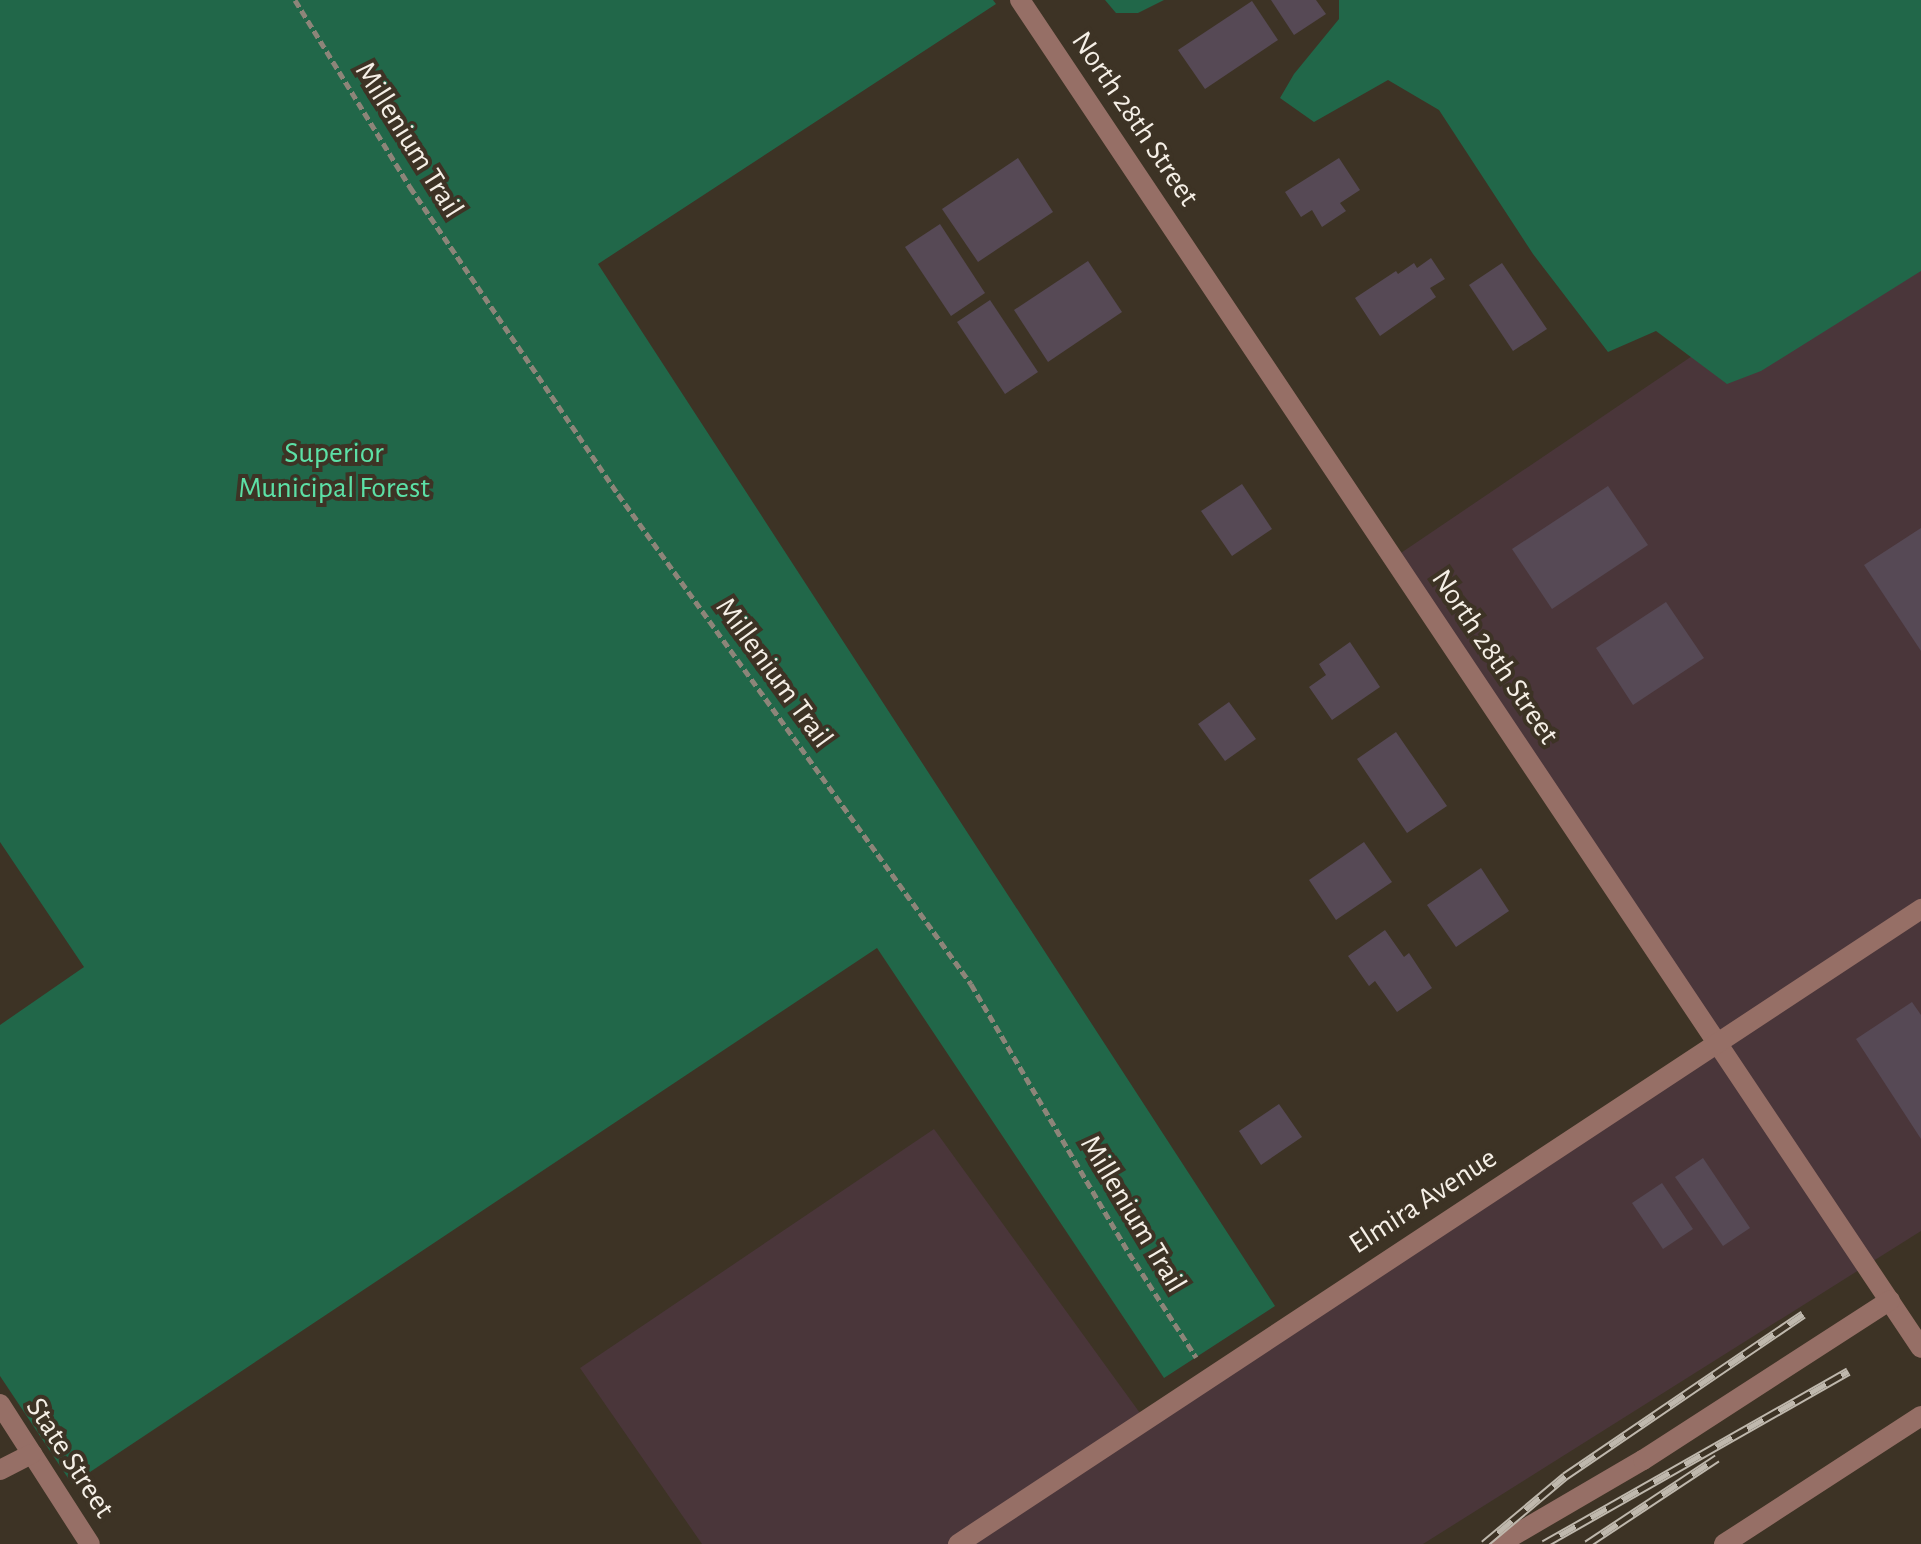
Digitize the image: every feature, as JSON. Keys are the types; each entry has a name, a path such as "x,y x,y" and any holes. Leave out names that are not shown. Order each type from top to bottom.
{"street":[{"name":"North 28th Street","path":"1020,0 1921,1348"},
{"name":"Elmira Avenue","path":"958,1544 1921,909"},
{"path":"1499,1544 1631,1468 1890,1300"},
{"name":"State Street","path":"0,1404 90,1544"},
{"path":"1724,1544 1921,1416"},
{"path":"0,1470 32,1454"}],"path":[{"name":"Millenium Trail","path":"295,0 410,187 618,494 971,984 1129,1253 1209,1378"}],"shaded area":[{"path":"1921,201 1921,1231 1423,1544 702,1544 580,1368 934,1129 1145,1420 1719,1042 1392,559"}],"green space":[{"name":"Superior Municipal Forest","path":"0,0 993,0 996,4 598,264 1275,1306 1164,1378 877,948 72,1484 0,1376 0,1025 84,967 0,842"},
{"path":"1105,0 1164,0 1138,13 1116,13"},
{"path":"1339,0 1921,0 1921,271 1761,371 1727,384 1656,331 1608,352 1533,254 1439,110 1388,80 1314,122 1280,98 1294,74 1339,19"}],"building":[{"path":"1271,0 1316,0 1326,14 1294,35"},
{"path":"1252,1 1278,40 1205,89 1178,50"},
{"path":"1018,158 1053,212 978,262 942,209"},
{"path":"1339,158 1360,190 1340,203 1346,211 1322,227 1312,210 1301,217 1285,192"},
{"path":"940,224 985,293 951,316 905,247"},
{"path":"1431,258 1445,279 1430,288 1436,297 1380,336 1355,298 1396,271 1398,274 1414,263 1417,268"},
{"path":"1088,261 1122,312 1048,362 1014,310"},
{"path":"1502,263 1547,329 1513,351 1469,285"},
{"path":"990,300 1038,372 1005,394 957,322"},
{"path":"1242,484 1272,529 1232,556 1201,511"},
{"path":"1608,486 1648,545 1552,609 1512,549"},
{"path":"1921,528 1921,651 1864,565"},
{"path":"1666,602 1704,658 1633,705 1596,648"},
{"path":"1350,642 1380,687 1332,720 1309,687 1326,675 1319,664"},
{"path":"1229,702 1256,739 1225,761 1198,724"},
{"path":"1396,732 1447,806 1407,833 1357,759"},
{"path":"1364,842 1392,882 1336,920 1309,880"},
{"path":"1481,868 1509,911 1456,947 1427,905"},
{"path":"1385,930 1404,957 1409,953 1432,988 1397,1012 1375,981 1369,986 1348,956"},
{"path":"1912,1002 1921,1015 1921,1139 1856,1039"},
{"path":"1279,1104 1302,1137 1261,1165 1239,1131"},
{"path":"1703,1158 1750,1228 1723,1246 1675,1177"},
{"path":"1662,1183 1693,1229 1663,1249 1632,1203"}],"railway":[{"path":"1484,1544 1565,1476 1803,1314"},
{"path":"1544,1544 1848,1371"},
{"path":"1587,1544 1717,1458"}]}
